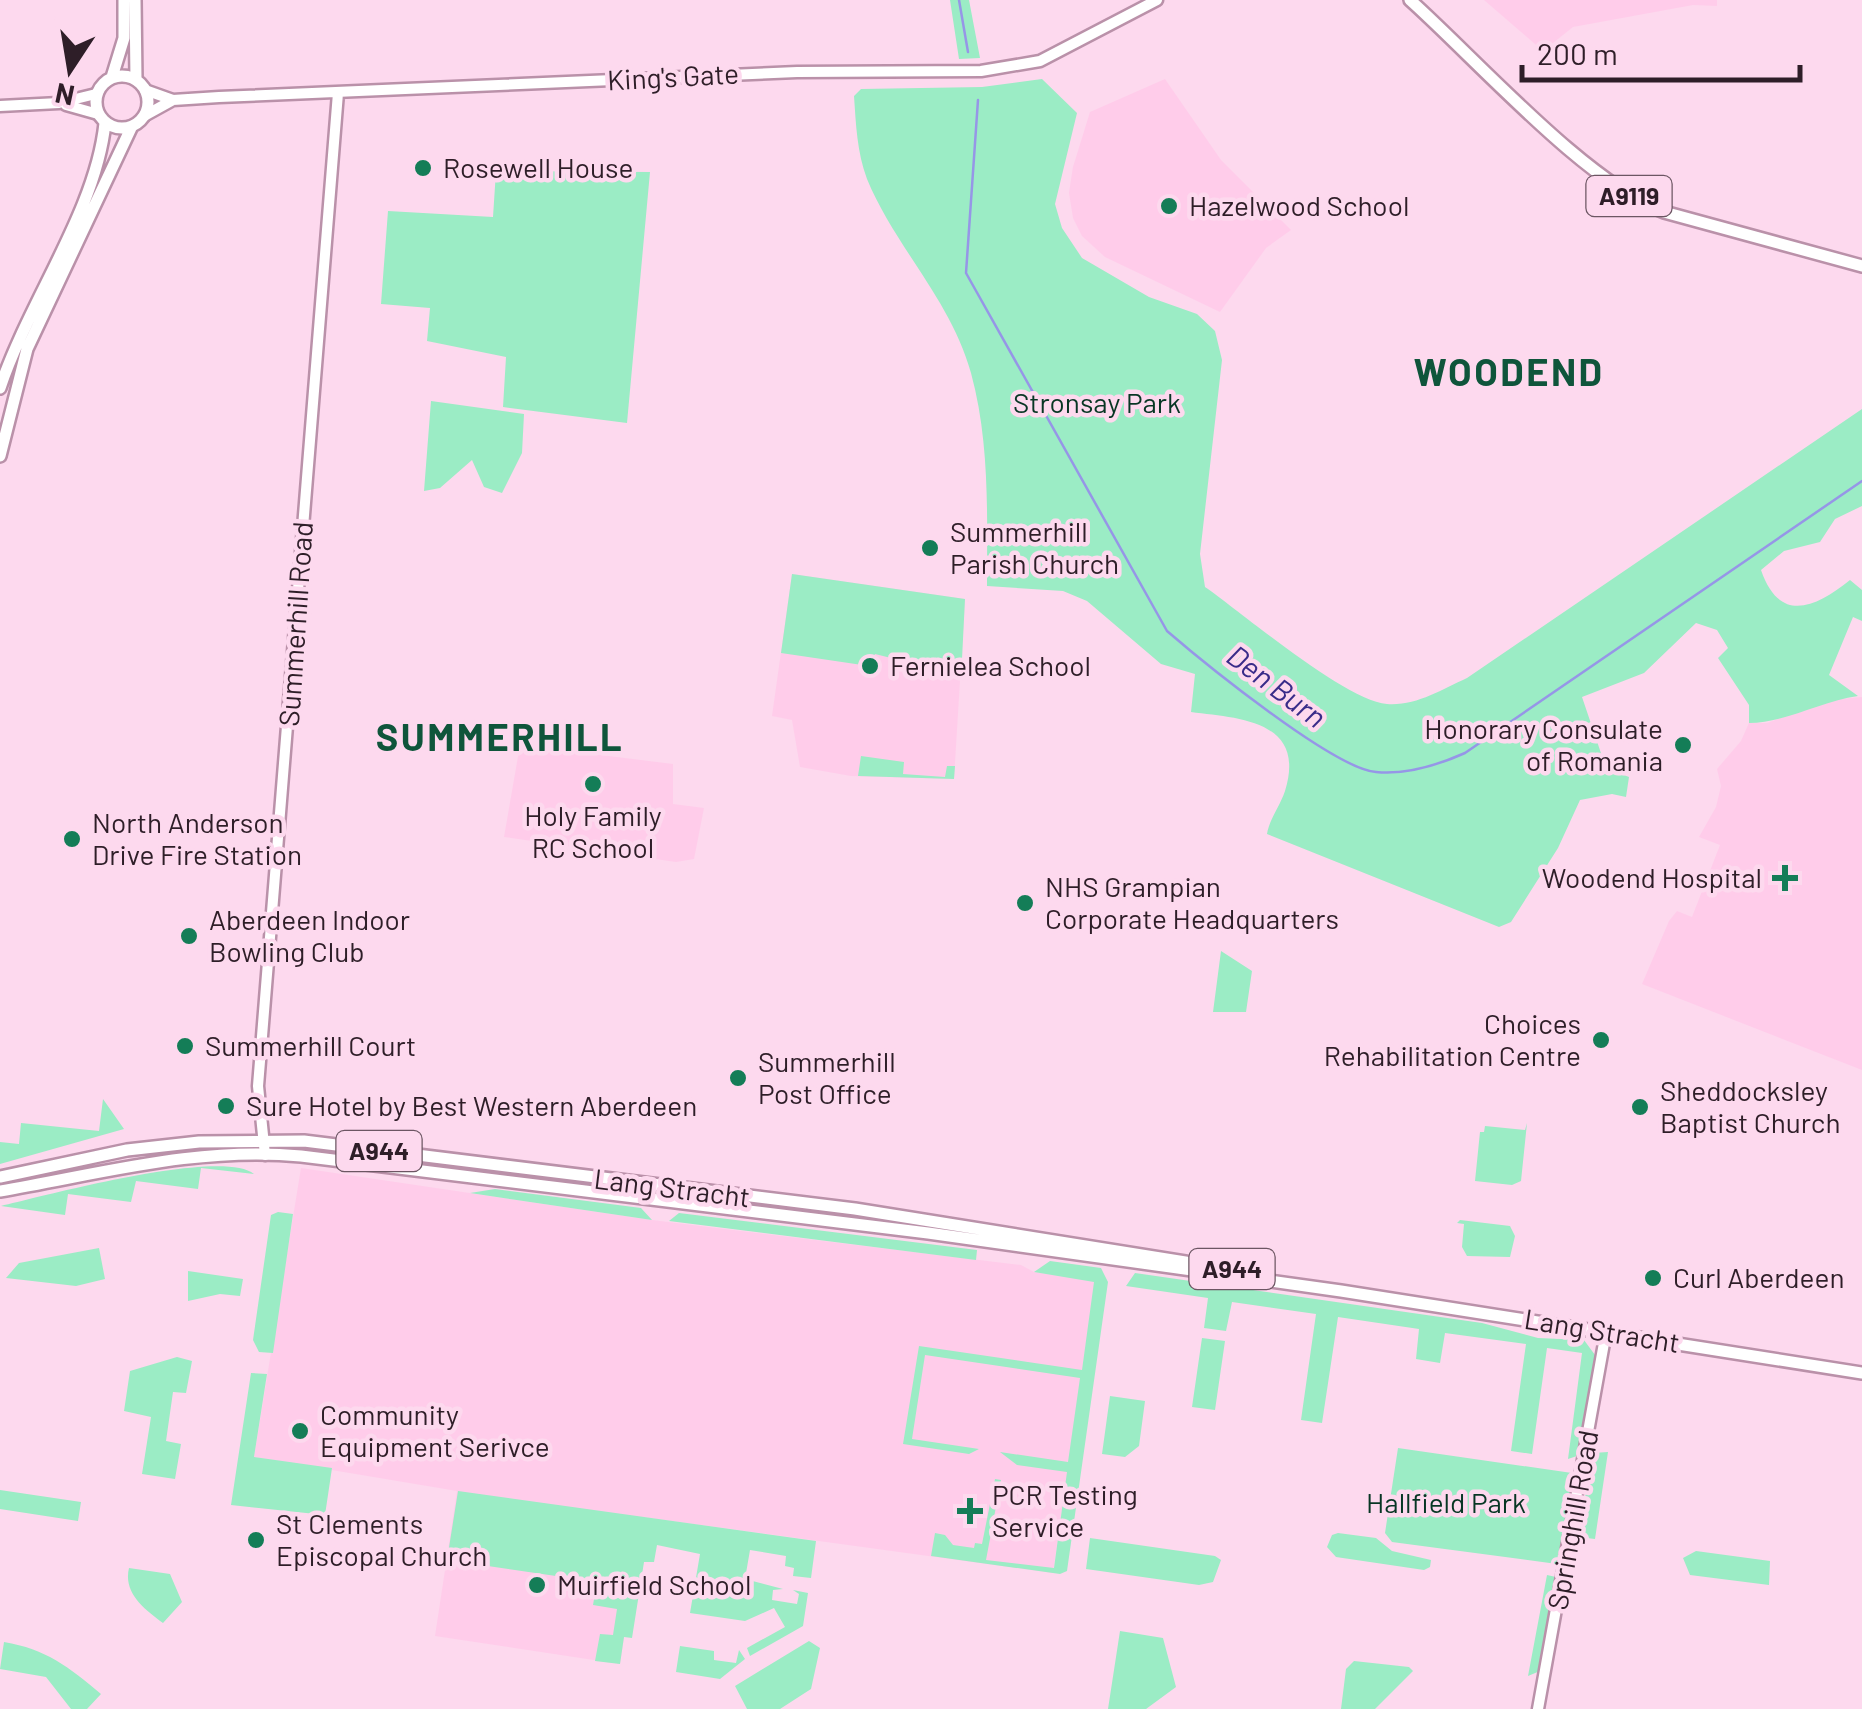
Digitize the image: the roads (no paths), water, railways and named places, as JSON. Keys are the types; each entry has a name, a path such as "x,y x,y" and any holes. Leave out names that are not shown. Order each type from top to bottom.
{"main road":[{"path":"0,388 20,330 86,195 102,118 96,94 112,77 124,38 124,0"},
{"path":"135,0 136,80"},
{"name":"A9119","path":"1410,0 1596,172 1635,200 1664,212 1862,266"},
{"path":"0,456 27,349 132,126 144,116 148,104 145,90 136,80 112,77"},
{"path":"102,118 116,128 132,126"},
{"name":"Lang Stracht","path":"0,1177 127,1150 304,1140 855,1210 1178,1258 1342,1291"},
{"name":"Lang Stracht","path":"0,1191 130,1164 265,1155 876,1226 1342,1291 1862,1373"}],"street":[{"name":"King's Gate","path":"145,90 174,100 797,72 950,73 1011,68 1062,52 1157,0"},
{"name":"Summerhill Road","path":"265,1155 258,1096 338,93"},
{"path":"0,106 59,103 96,94"},
{"name":"King's Gate","path":"144,116 174,100"},
{"path":"59,103 102,118"},
{"name":"Springhill Road","path":"1538,1709 1606,1332"}],"waterway":[{"name":"Den Burn","path":"959,0 968,52"},
{"name":"Den Burn","path":"978,100 966,273 1167,631 1269,712 1356,766 1376,772 1399,772 1465,753 1862,481"}],"place":[{"name":"Rosewell House","path":"423,168"},
{"name":"Hazelwood School","path":"1169,206"},
{"name":"Summerhill Parish Church","path":"930,548"},
{"name":"Fernielea School","path":"870,666"},
{"name":"Honorary Consulate of Romania","path":"1683,745"},
{"name":"Holy Family RC School","path":"593,784"},
{"name":"North Anderson Drive Fire Station","path":"72,839"},
{"name":"Woodend Hospital","path":"1785,878"},
{"name":"NHS Grampian Corporate Headquarters","path":"1025,903"},
{"name":"Aberdeen Indoor Bowling Club","path":"189,936"},
{"name":"Choices Rehabilitation Centre","path":"1601,1040"},
{"name":"Summerhill Court","path":"185,1046"},
{"name":"Summerhill Post Office","path":"738,1078"},
{"name":"Sure Hotel by Best Western Aberdeen","path":"226,1106"},
{"name":"Sheddocksley Baptist Church","path":"1640,1107"},
{"name":"Curl Aberdeen","path":"1653,1278"},
{"name":"Community Equipment Serivce","path":"300,1431"},
{"name":"PCR Testing Service","path":"970,1511"},
{"name":"St Clements Episcopal Church","path":"256,1540"},
{"name":"Muirfield School","path":"537,1585"}],"district":[{"name":"WOODEND","path":"1509,373"},
{"name":"SUMMERHILL","path":"500,738"}],"park label":[{"name":"Stronsay Park","path":"1097,403"},
{"name":"Hallfield Park","path":"1446,1503"}]}
